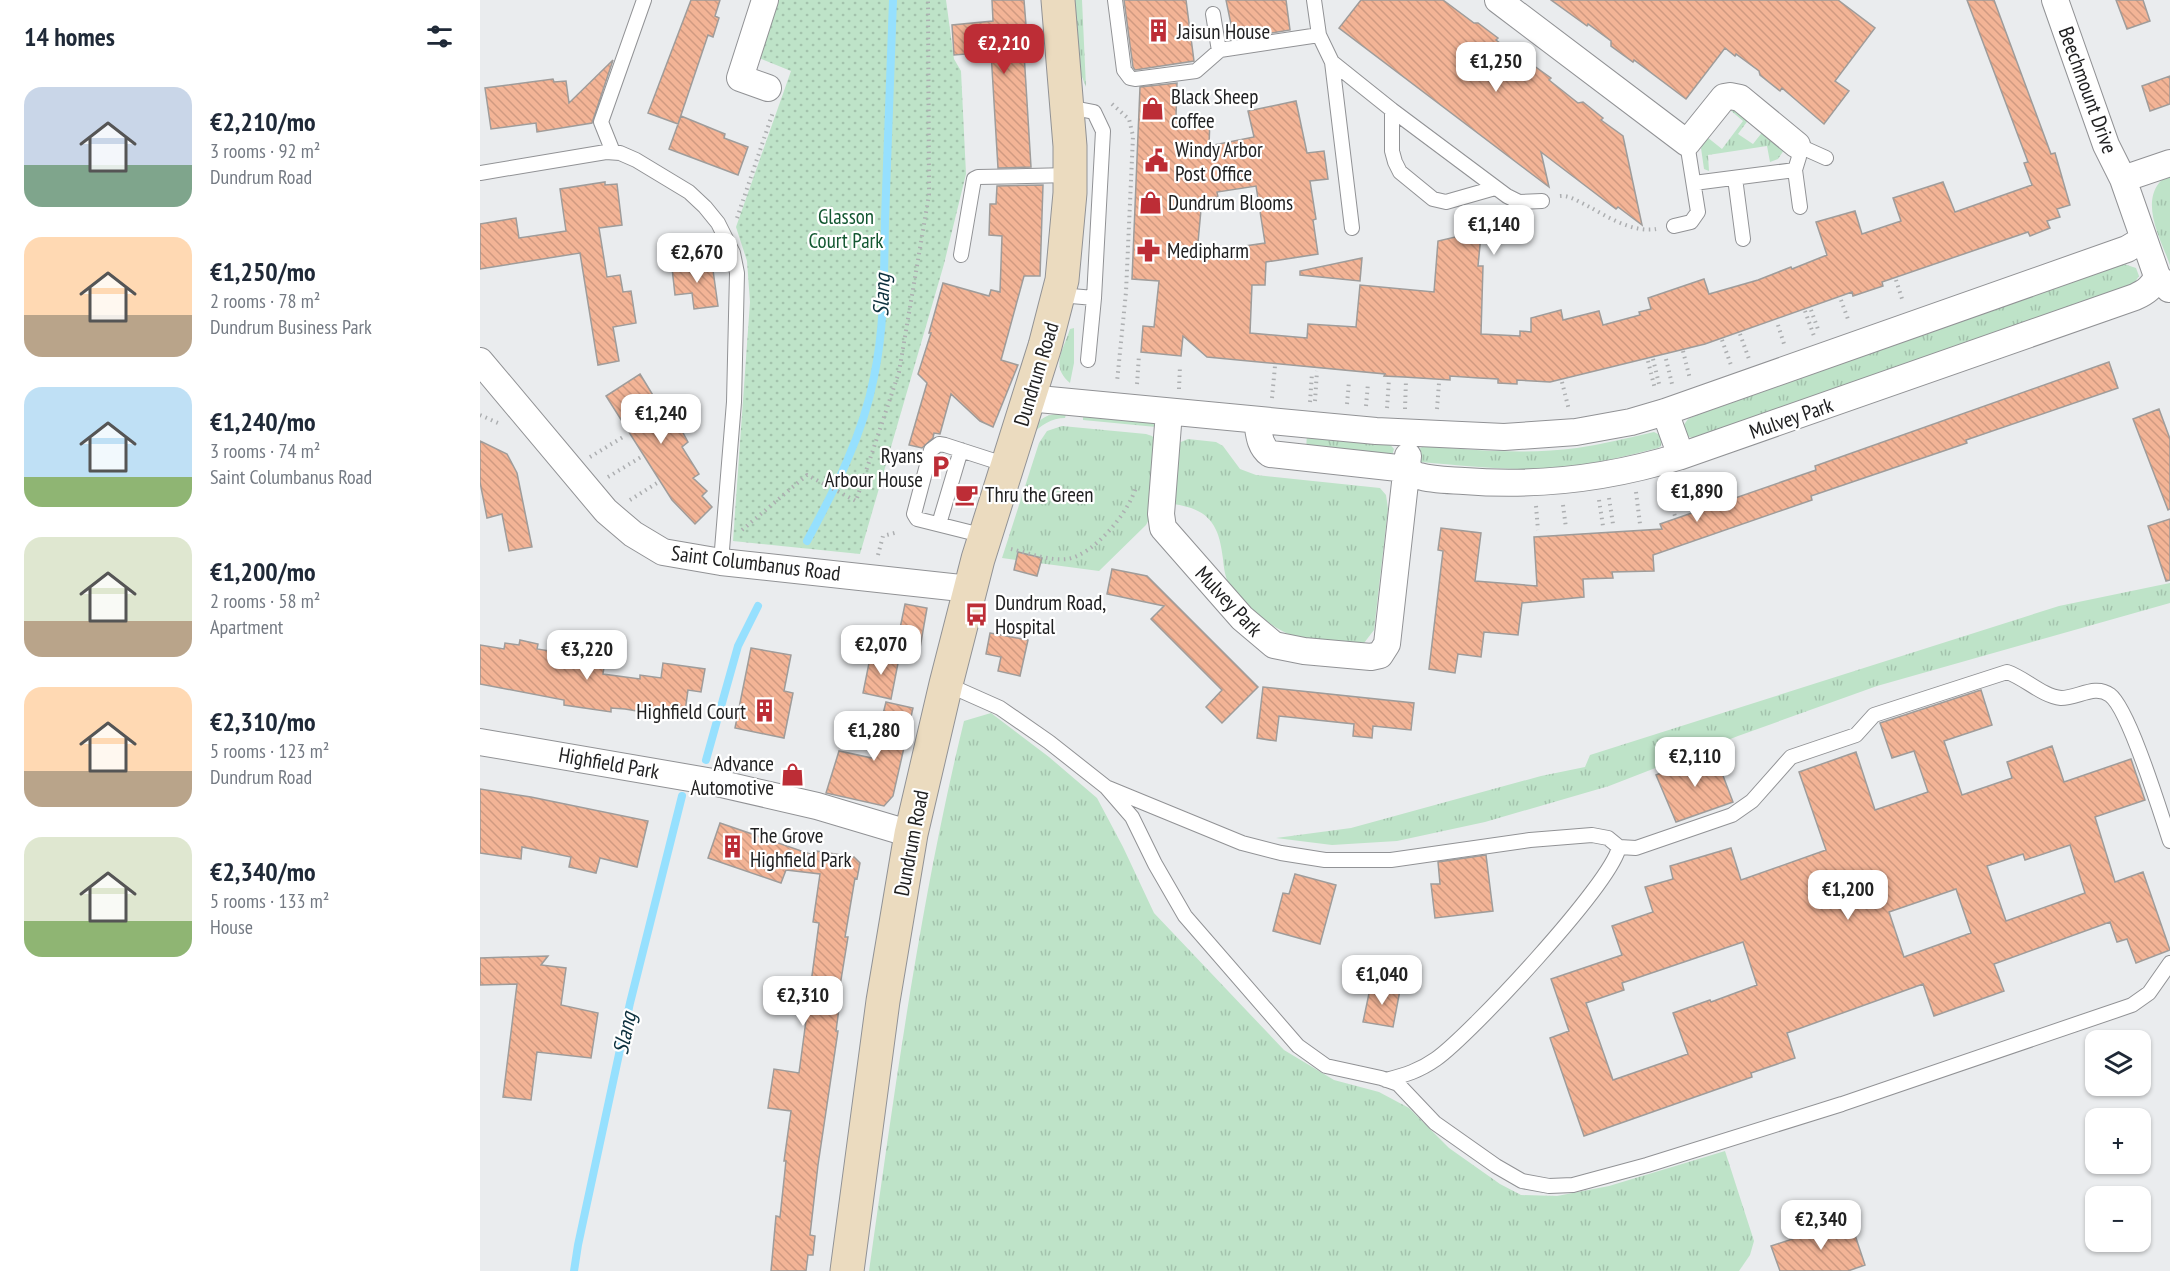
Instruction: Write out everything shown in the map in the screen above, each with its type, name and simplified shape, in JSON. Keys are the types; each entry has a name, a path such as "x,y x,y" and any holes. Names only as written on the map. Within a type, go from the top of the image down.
{"main road":[{"name":"Dundrum Road","path":"847,1271 883,1001 911,834 970,590 997,543 1007,465 1060,295 1066,257 1070,175 1068,107 1058,0"}],"street":[{"path":"765,0 740,78 772,96"},
{"path":"1498,0 1687,143 1724,98 1730,96 1740,98 1796,158"},
{"name":"Beechmount Drive","path":"2055,0 2106,145 2123,179"},
{"path":"2123,179 2170,163"},
{"name":"Mulvey Park","path":"1264,413 1261,444 1270,454 1407,469 1419,476 1457,481 1539,483 1647,467 2135,297 2146,292 2154,284 2164,283 2144,240 2123,179"},
{"path":"1029,398 1174,404 1407,426 1443,432 1504,437 1547,436 1603,428 1660,398 2116,252 2144,240"},
{"name":"Saint Columbanus Road","path":"480,361 606,512 633,534 663,552 721,562 970,590"},
{"path":"1660,398 1680,456"},
{"name":"Mulvey Park","path":"1174,404 1165,464 1161,514 1163,528 1242,618 1265,640 1274,645 1304,651 1371,657 1380,655 1387,644 1407,469 1407,426"},
{"name":"Highfield Park","path":"480,741 725,785 817,806 911,834"}],"lane":[{"path":"613,152 601,122 644,0"},
{"path":"1114,0 1124,70 1130,78 1196,71 1219,51 1319,35"},
{"path":"1314,0 1319,35 1332,62 1352,228"},
{"path":"1213,14 1219,51"},
{"path":"1332,62 1495,188 1519,202 1542,201"},
{"path":"1068,107 1094,112 1103,131 1094,298 1088,360"},
{"path":"1392,110 1392,151 1395,162 1400,172 1433,199 1446,202 1495,188"},
{"path":"1674,226 1691,222 1698,212 1687,143"},
{"path":"480,173 613,152 636,160 689,192 718,223 733,253 737,273 734,402 721,562"},
{"path":"1694,183 1735,178 1796,158 1826,158"},
{"path":"1796,158 1800,207"},
{"path":"961,255 974,179 978,177 1070,175"},
{"path":"1735,178 1743,239"},
{"path":"1060,295 1094,298"},
{"path":"997,543 917,519 914,507 931,450 939,444 1007,465"},
{"path":"939,524 961,450"},
{"path":"1106,787 1242,843 1281,853 1326,860 1391,860 1530,840 1592,835 1608,838 1619,847 1636,848 1732,815 1752,801 1791,757 1856,735 1874,715 2007,672 2020,676 2042,691 2061,698 2099,690 2112,696 2127,721 2170,841"},
{"path":"946,684 999,708 1049,742 1106,787 1132,817 1155,864 1185,916 1298,1046 1326,1066 1398,1084 1435,1123 1496,1166 1522,1181 1549,1186 1573,1185 1647,1165 1842,1104 2132,1005 2149,993 2170,963"},
{"path":"1386,1080 1417,1072 1438,1058 1460,1038 1569,921 1618,855 1619,847"}],"path":[{"path":"741,530 807,475 856,501 899,372 929,195 928,0"},
{"path":"727,241 745,194 772,96"},
{"path":"1107,101 1119,108 1128,119 1133,136 1126,292 1116,389"},
{"path":"1542,201 1562,195 1642,230 1674,226"},
{"path":"1896,280 1905,307"},
{"path":"1841,300 1851,326"},
{"path":"1811,310 1821,336"},
{"path":"1805,311 1815,338"},
{"path":"1778,325 1785,346"},
{"path":"1740,334 1749,361"},
{"path":"1722,340 1731,367"},
{"path":"1683,351 1690,381"},
{"path":"1136,392 1139,355"},
{"path":"1653,359 1660,398"},
{"path":"1666,359 1673,387"},
{"path":"1648,361 1660,398"},
{"path":"1174,404 1180,366"},
{"path":"1264,413 1275,366"},
{"path":"1312,409 1315,372"},
{"path":"1387,416 1389,379"},
{"path":"1406,380 1407,426"},
{"path":"1346,412 1349,381"},
{"path":"1365,414 1368,382"},
{"path":"1562,382 1570,412"},
{"path":"1437,411 1439,383"},
{"path":"586,459 623,437"},
{"path":"606,478 641,457"},
{"path":"997,543 1050,558 1076,557 1100,541 1127,508 1141,472 1146,466 1153,463 1165,464"},
{"path":"628,501 657,483"},
{"path":"1664,484 1675,516"},
{"path":"1636,491 1640,524"},
{"path":"1609,495 1613,524"},
{"path":"1599,496 1603,526"},
{"path":"1562,500 1566,528"},
{"path":"1535,502 1538,530"},
{"path":"872,578 883,537 898,532"}],"green space":[{"name":"Glasson Court Park","path":"773,0 946,0 954,59 961,71 966,174 944,264 860,554 733,541 750,302 747,261 736,227 791,71 759,58"},
{"path":"1072,0 1082,0 1086,87 1080,72"},
{"path":"1732,107 1749,119 1738,134 1753,144 1764,130 1784,150 1778,159 1770,162 1767,146 1708,155 1709,171 1704,169 1701,148 1707,137 1722,149 1743,121 1729,109"},
{"path":"2170,174 2170,265 2158,235 2152,213 2152,202 2159,183"},
{"path":"2124,264 2136,268 2139,276 2133,285 1706,434 1693,438 1687,436 1683,426 1688,419 1697,415"},
{"path":"1074,328 1074,363 1070,383 1064,377 1059,364 1070,329"},
{"path":"1056,414 1066,414 1065,418 1055,419 1042,425 1031,436 1040,421"},
{"path":"1083,416 1156,423 1156,427 1083,420"},
{"path":"1062,426 1146,434 1152,436 1159,444 1151,515 1146,525 1099,571 1002,558 1039,443 1047,431"},
{"path":"1307,432 1387,441 1394,449 1392,456 1306,452"},
{"path":"1654,432 1662,436 1661,446 1658,448 1575,466 1528,469 1421,462 1418,459 1417,450 1424,446 1500,451 1558,450 1596,445"},
{"path":"1188,439 1216,442 1223,446 1240,469 1256,475 1380,488 1386,495 1388,509 1374,630 1364,643 1346,644 1283,632 1266,621 1236,593 1227,580 1219,536 1210,520 1195,510 1173,504 1176,444"},
{"path":"2170,583 2170,603 1877,686 1609,786 1485,822 1397,841 1332,845 1276,838 1351,828 1541,776 1585,767 1590,755 2059,606"},
{"path":"991,713 1049,757 1097,798 1154,913 1284,1050 1334,1080 1379,1092 1409,1108 1449,1148 1500,1184 1521,1195 1557,1196 1609,1186 1725,1151 1754,1241 1750,1255 1739,1271 869,1271 921,926 948,789 964,721"}],"building":[{"path":"691,0 720,0 715,16 719,18 713,37 708,35 678,124 648,113"},
{"path":"992,0 1024,0 1026,25 1028,25 1032,52 1024,53 1031,167 998,168 991,52 954,55 952,25 993,21"},
{"name":"Jaisun House","path":"1124,0 1186,0 1194,61 1135,70"},
{"path":"1226,0 1286,0 1290,30 1234,39"},
{"path":"1361,0 1443,0 1498,38 1496,40 1526,63 1530,63 1551,78 1549,80 1578,103 1583,102 1603,118 1601,120 1623,136 1642,225 1618,207 1616,209 1541,152 1549,187 1339,28"},
{"path":"1551,0 1838,0 1875,28 1835,81 1849,91 1824,124 1782,88 1780,91 1760,75 1759,71 1725,48 1686,99 1634,60 1633,62 1611,46 1611,41 1588,24 1587,26"},
{"path":"1967,0 1994,0 2051,154 2055,153 2070,205 2057,209 2060,217 2047,221 2050,228 2030,236 2028,232 1882,282 1883,286 1853,296 1852,292 1705,344 1550,382 1517,380 1517,384 1498,383 1498,379 1450,376 1450,380 1384,376 1385,374 1207,357 1183,336 1181,356 1141,352 1143,326 1154,327 1159,281 1132,279 1140,87 1177,83 1176,117 1210,118 1209,146 1254,137 1248,111 1296,101 1307,153 1324,151 1328,179 1310,181 1316,219 1313,220 1318,254 1266,262 1265,285 1252,285 1250,333 1307,338 1308,324 1356,327 1360,285 1434,292 1438,241 1468,234 1481,235 1478,266 1483,266 1481,334 1520,336 1520,331 1531,332 1531,318 1561,310 1563,320 1599,311 1603,325 1640,315 1639,312 1651,309 1648,298 1704,279 1709,294 1758,280 1791,267 1792,269 1827,255 1816,222 1855,211 1862,234 1901,221 1893,198 1943,182 1955,212 2032,185 2024,163 2028,162","holes":["1256,186 1265,243 1197,253 1202,199 1218,197 1217,192"]},
{"path":"2116,0 2143,0 2150,21 2127,29"},
{"path":"613,60 592,123 537,132 536,123 491,129 485,88 553,79 554,82 566,81 569,103"},
{"path":"2170,76 2170,104 2150,111 2142,86"},
{"path":"681,116 725,134 724,138 748,147 738,175 669,149"},
{"path":"605,182 605,185 617,184 622,225 599,228 607,277 620,275 623,292 631,291 636,323 613,327 619,361 598,365 580,253 480,269 480,224 516,218 519,238 566,231 560,189"},
{"path":"1043,185 1040,276 1024,276 1001,360 1018,365 993,427 980,421 951,394 940,434 934,433 933,438 922,448 909,445 927,383 918,374 943,283 989,296 991,290 1000,292 1002,236 989,235 990,204 996,204 997,186"},
{"path":"1362,258 1360,281 1300,275 1300,271"},
{"path":"712,263 718,306 694,309 692,293 675,295 672,268"},
{"path":"2109,362 2118,388 1966,440 1967,443 1811,496 1812,500 1653,555 1654,571 1612,572 1613,578 1583,579 1584,597 1522,603 1518,635 1484,632 1481,657 1458,654 1455,673 1429,669 1443,551 1438,550 1441,528 1481,533 1475,581 1537,586 1534,537 1662,529 1660,524 1816,470 1815,466"},
{"path":"640,374 668,420 674,416 688,442 682,447 699,474 693,478 707,491 702,496 712,507 695,524 672,500 606,396"},
{"path":"2159,409 2170,439 2170,509 2168,510 2133,419"},
{"path":"480,441 507,454 517,473 532,547 509,551 502,514 487,518 480,482"},
{"path":"2170,519 2170,580 2166,581 2148,526"},
{"path":"1018,552 1042,558 1037,576 1014,570"},
{"path":"1112,569 1147,576 1258,687 1222,723 1206,707 1222,690 1151,619 1164,606 1107,594"},
{"path":"905,604 927,608 920,648 897,643"},
{"path":"990,633 1028,640 1020,676 998,671 1001,657 986,654"},
{"path":"520,640 538,644 537,649 605,660 603,674 640,679 640,675 661,678 663,663 705,669 701,692 688,690 684,719 625,709 611,708 611,712 564,705 564,700 480,684 480,645 504,649 505,643 519,645"},
{"name":"Highfield Court","path":"751,648 791,655 784,691 793,693 784,738 735,728"},
{"path":"871,653 899,658 891,699 863,693"},
{"path":"1263,687 1414,703 1411,730 1373,726 1372,738 1353,736 1354,724 1279,716 1276,741 1257,738"},
{"path":"1981,690 1992,725 1944,741 1962,795 2012,778 2007,762 2052,746 2064,782 2131,759 2145,800 2095,817 2115,882 2143,872 2170,950 2136,963 2127,939 2117,942 2110,922 1994,964 2004,991 1934,1016 1923,984 1787,1033 1795,1058 1751,1073 1752,1077 1584,1136 1550,1038 1569,1031 1551,979 1622,955 1612,926 1653,912 1645,887 1673,879 1670,866 1731,848 1741,880 1826,850 1799,772 1856,752 1875,810 1928,792 1914,751 1892,758 1880,723","holes":["2070,845 2085,893 2006,921 1987,866 2023,854 2025,860","1956,889 1971,933 1904,957 1889,912","1743,942 1757,985 1673,1013 1688,1054 1613,1080 1586,1003 1624,990 1622,983"]},
{"path":"886,702 913,708 893,796 884,806 826,793 839,751 872,758"},
{"path":"1714,752 1733,802 1676,822 1656,775"},
{"path":"480,789 648,821 637,867 600,858 596,873 569,867 571,857 522,847 521,859 480,853"},
{"path":"720,823 816,856 817,851 854,857 860,863 857,879 855,878 845,937 848,937 840,986 842,986 836,1031 838,1031 810,1235 815,1236 813,1255 808,1255 806,1271 771,1271 776,1216 780,1217 786,1161 784,1161 791,1111 768,1108 774,1069 799,1073 819,923 813,922 820,874 786,870 781,883 708,858"},
{"path":"1486,855 1493,911 1435,918 1431,884 1440,884 1438,862"},
{"path":"1295,874 1336,885 1320,944 1273,931 1283,893 1289,894"},
{"path":"548,956 541,965 566,968 561,1005 598,1013 591,1058 537,1052 531,1100 503,1097 517,984 480,985 480,958"},
{"path":"1371,984 1400,990 1393,1027 1363,1022"},
{"path":"1850,1220 1865,1265 1848,1271 1780,1271 1771,1246"}],"waterway":[{"name":"Slang","path":"807,541 838,482 855,441 869,399 878,357 883,298 893,0"},
{"name":"Slang","path":"706,760 738,646 758,606"},
{"name":"Slang","path":"574,1271 630,1003 682,796"}],"place":[{"name":"Jaisun House","path":"1159,31"},
{"name":"Black Sheep coffee","path":"1153,108"},
{"name":"Windy Arbor Post Office","path":"1157,161"},
{"name":"Dundrum Blooms","path":"1150,202"},
{"name":"Medipharm","path":"1149,250"},
{"name":"Ryans Arbour House","path":"941,467"},
{"name":"Thru the Green","path":"967,494"},
{"name":"Dundrum Road, Hospital","path":"977,614"},
{"name":"Highfield Court","path":"764,711"},
{"name":"Advance Automotive","path":"792,775"},
{"name":"The Grove Highfield Park","path":"732,847"}]}
